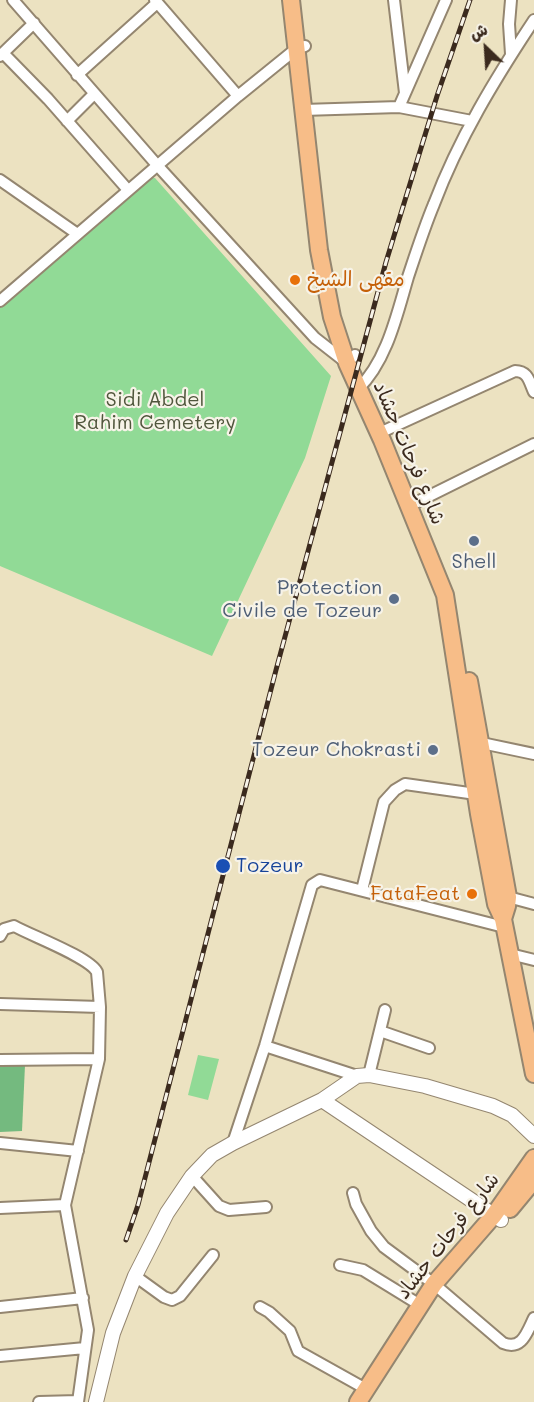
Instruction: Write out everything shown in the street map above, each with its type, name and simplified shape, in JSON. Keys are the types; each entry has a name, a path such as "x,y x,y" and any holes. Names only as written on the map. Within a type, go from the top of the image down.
{"main road":[{"name":"شارع فرحات حشاد","path":"291,0 301,48 321,261 332,317 362,385 382,440 413,504"},
{"name":"شارع فرحات حشاد","path":"301,0 301,48"},
{"name":"شارع فرحات حشاد","path":"362,385 386,429 445,595 486,814 496,904 504,923 534,1074"},
{"name":"شارع فرحات حشاد","path":"474,742 476,794 486,814 508,897 504,923"},
{"name":"شارع فرحات حشاد","path":"498,1217 534,1158"},
{"name":"شارع فرحات حشاد","path":"364,1398 420,1305 534,1180"},
{"name":"شارع فرحات حشاد","path":"364,1398 436,1287"}],"street":[{"path":"13,0 156,165 315,338 351,359"},
{"path":"394,0 405,93"},
{"path":"399,106 446,0"},
{"path":"511,0 509,24 511,54"},
{"path":"77,75 156,1 238,96"},
{"path":"362,385 394,325 434,203 471,121 534,20"},
{"path":"34,23 2,55 67,121 128,190"},
{"path":"2,295 238,96 301,48"},
{"path":"67,121 94,94"},
{"path":"308,110 399,106 471,121"},
{"path":"0,180 76,233"},
{"path":"386,429 514,371 526,374 534,392"},
{"path":"413,504 534,444"},
{"path":"474,742 534,754"},
{"path":"362,890 384,802 395,790 405,784 476,794"},
{"path":"233,1143 265,1046 312,885 320,880 504,923"},
{"path":"508,897 534,904"},
{"path":"0,936 4,929 14,926 83,960 97,972 99,1059 65,1205 88,1330 86,1348 78,1401 39,1402"},
{"path":"510,954 534,960"},
{"path":"0,1004 99,1006"},
{"path":"96,1402 113,1333 135,1276 167,1213 192,1176 212,1155 322,1100 363,1076 380,1031 385,1010"},
{"path":"380,1031 429,1048"},
{"path":"265,1046 363,1076 425,1086 493,1106 512,1115 534,1136"},
{"path":"0,1060 99,1059"},
{"path":"322,1100 498,1217"},
{"path":"0,1143 78,1151"},
{"path":"192,1176 219,1206 229,1210 266,1207"},
{"path":"353,1193 356,1204 380,1242 503,1343 509,1346 519,1344 526,1336 534,1318"},
{"path":"0,1208 65,1205"},
{"path":"135,1276 164,1297 172,1300 180,1296 213,1255"},
{"path":"340,1265 363,1270 420,1305"},
{"path":"0,1307 83,1298"},
{"path":"260,1307 290,1331 298,1350 364,1398"},
{"path":"0,1356 86,1348"}],"green space":[{"name":"Sidi Abdel Rahim Cemetery","path":"145,177 155,178 331,376 305,458 212,656 0,566 0,304"},
{"path":"198,1055 219,1059 208,1100 188,1095"},
{"path":"0,1064 25,1065 22,1131 0,1132"}],"railway":[{"path":"126,1240 138,1205 276,670 386,262 437,96 470,0"}],"place":[{"name":"مقهى الشيخ","path":"295,280"},
{"name":"Shell","path":"474,541"},
{"name":"Protection Civile de Tozeur","path":"394,599"},
{"name":"Tozeur Chokrasti","path":"433,750"},
{"name":"Tozeur","path":"223,866"},
{"name":"FataFeat","path":"472,894"}]}
